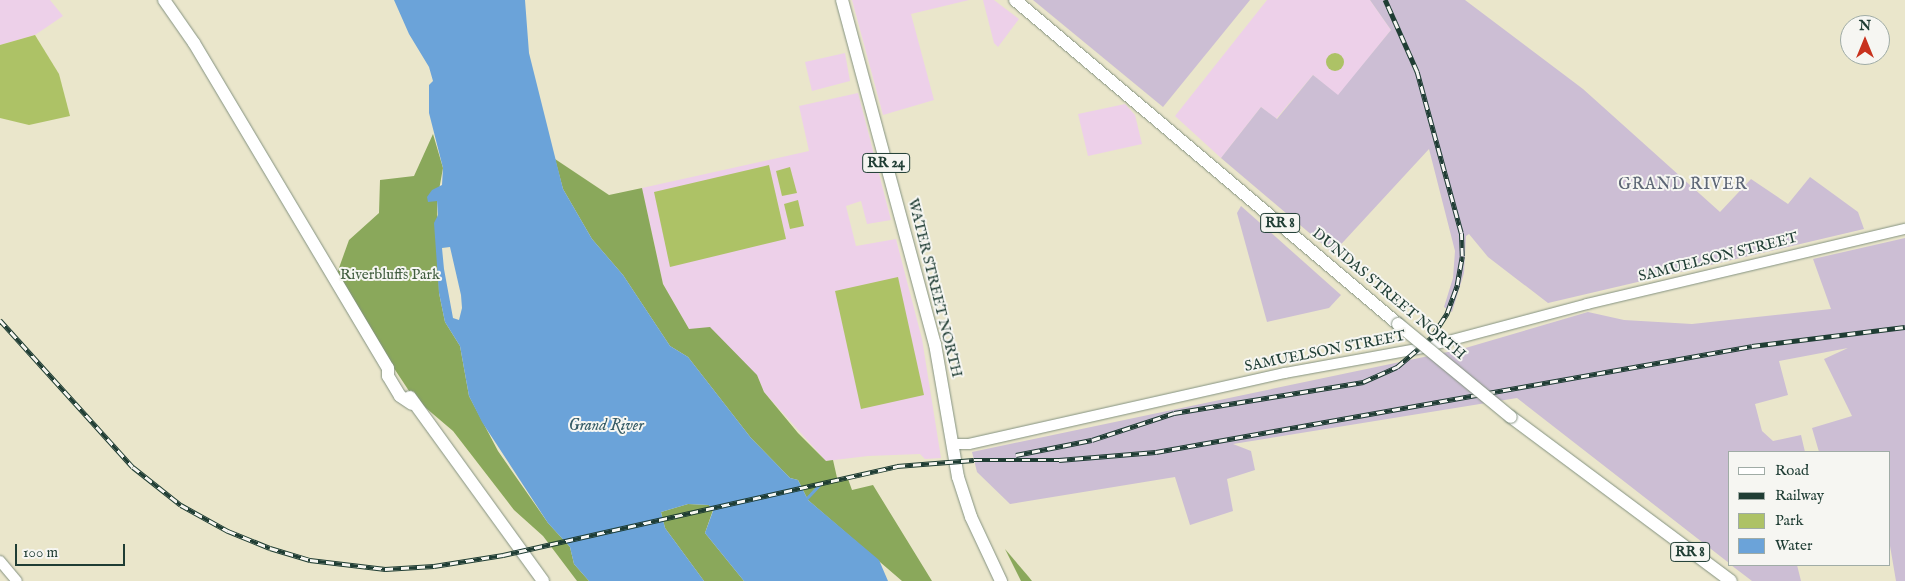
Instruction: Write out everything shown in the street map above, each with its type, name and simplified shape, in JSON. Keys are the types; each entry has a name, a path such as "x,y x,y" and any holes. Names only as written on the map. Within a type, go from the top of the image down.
{"main road":[{"path":"164,0 194,43 388,368 388,376 400,396 412,404 543,581"},
{"name":"WATER STREET NORTH","path":"842,0 935,344 953,444 971,517 1001,581"},
{"name":"DUNDAS STREET NORTH","path":"1015,0 1398,324 1511,417 1731,581"}],"street":[{"name":"SAMUELSON STREET","path":"953,444 969,444 1277,375 1422,348 1587,304 1905,229"},
{"path":"0,561 17,581"}],"shaded area":[{"path":"0,0 50,0 63,16 35,35 0,45"},
{"path":"852,0 969,0 911,14 934,100 883,115"},
{"path":"983,0 994,0 1019,19 998,47 994,43"},
{"path":"1033,0 1250,0 1163,107"},
{"path":"1267,0 1370,0 1391,30 1338,96 1313,75 1276,119 1261,107 1221,158 1175,116"},
{"path":"1370,0 1465,0 1583,89 1720,212 1751,179 1788,204 1810,177 1858,212 1864,229 1548,303 1488,257 1469,234 1466,236 1464,273 1452,312 1444,307 1453,278 1455,251 1429,149 1333,253 1221,158 1261,107 1277,119 1313,75 1338,95 1391,30"},
{"path":"845,53 850,81 812,91 805,62"},
{"path":"858,93 891,220 867,224 861,201 846,206 856,246 896,239 922,339 941,458 925,459 920,454 868,456 826,461 764,392 757,375 689,329 663,284 642,188 809,151 799,106"},
{"path":"1125,104 1135,115 1142,144 1088,156 1078,114"},
{"path":"1241,206 1341,295 1329,308 1267,322 1237,213"},
{"path":"1905,238 1905,581 1896,581 1890,546 1890,451 1819,451 1812,428 1852,416 1824,359 1848,348 1779,361 1788,395 1755,404 1762,431 1773,441 1801,435 1805,451 1728,451 1728,562 1517,398 1233,444 1251,451 1255,470 1227,479 1233,511 1190,525 1175,477 1010,504 977,472 972,452 1462,349 1588,312 1624,320 1692,324 1831,309 1813,259"},
{"path":"1732,566 1797,566 1801,581 1752,581"}],"green space":[{"path":"35,35 59,74 70,116 29,125 0,118 0,45"},
{"path":"1335,53 1343,58 1344,62 1339,70 1335,71 1327,66 1326,62 1331,54"},
{"name":"Riverbluffs Park","path":"433,134 443,168 437,201 439,293 445,322 460,346 469,396 498,451 548,523 570,547 574,564 589,581 577,581 543,536 514,510 453,431 413,397 335,279 349,240 379,213 380,180 414,176"},
{"path":"555,159 609,195 642,188 663,284 689,329 710,327 757,375 764,392 798,433 826,461 833,460 838,482 848,479 852,490 873,485 932,581 902,581 808,500 798,480 790,478 751,438 688,357 670,346 623,275 592,239 563,189"},
{"path":"769,165 786,239 670,267 654,192"},
{"path":"790,167 797,193 782,196 776,171"},
{"path":"798,200 804,226 790,229 784,204"},
{"path":"898,277 924,395 861,409 835,291"},
{"path":"688,504 709,505 713,510 705,533 744,581 704,581 665,528 661,512"},
{"path":"1005,549 1028,576 1032,581 1021,581"}],"water":[{"name":"Grand River","path":"394,0 525,0 529,53 563,189 592,239 623,275 670,346 688,357 751,438 790,478 798,480 808,500 879,560 888,581 744,581 705,533 713,511 709,505 688,504 661,512 665,528 704,581 589,581 574,564 570,547 548,523 482,422 469,396 460,346 445,322 439,293 434,223 438,215 437,201 428,202 427,197 432,190 442,185 443,168 429,113 429,85 433,81 429,67 409,34","holes":["450,247 461,295 462,308 459,320 453,318 442,248"]}],"waterway":[{"path":"807,498 819,485"}],"railway":[{"path":"1016,455 1092,440 1174,413 1363,382 1397,367 1431,338 1447,313 1457,285 1462,256 1461,233 1417,72 1385,0"},
{"path":"0,320 133,467 181,505 228,531 270,548 310,560 385,569 434,566 503,555 897,466 974,460 1059,460 1156,452 1752,346 1905,327"}],"district":[{"name":"GRAND RIVER","path":"1683,185"}]}
